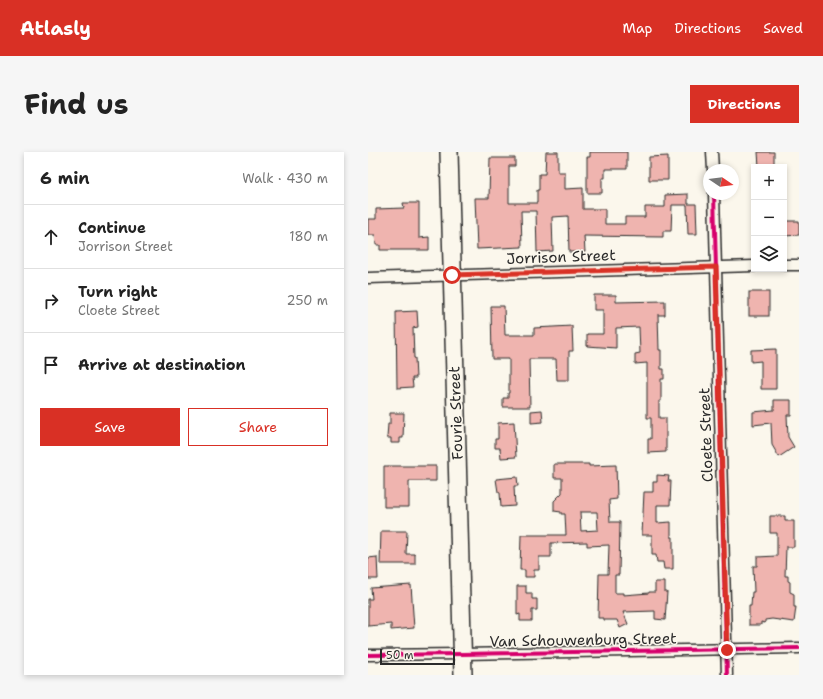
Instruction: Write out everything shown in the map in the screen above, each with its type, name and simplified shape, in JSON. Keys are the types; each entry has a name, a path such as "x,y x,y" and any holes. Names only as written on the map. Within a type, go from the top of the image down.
{"highway":[{"name":"Fourie Street","path":"449,152 463,675"}],"street":[{"path":"712,152 713,164"},
{"name":"Cloete Street","path":"714,200 727,675"},
{"path":"787,265 799,265"},
{"name":"Jorrison Street","path":"368,278 751,266"},
{"name":"Van Schouwenburg Street","path":"368,654 463,654 799,648"}],"building":[{"path":"546,152 558,152 558,172 565,172 565,189 583,188 583,209 605,209 605,224 625,224 625,217 645,217 645,207 665,207 665,195 688,194 688,204 696,204 697,234 688,234 687,205 672,205 671,231 663,231 663,237 584,236 585,252 569,252 568,216 552,217 553,251 537,252 536,211 521,211 522,247 477,249 475,198 489,198 490,158 515,158 515,166 509,166 509,203 537,203 539,174 545,174"},
{"path":"590,152 627,152 627,169 605,169 605,178 602,178 602,193 587,193 587,157 590,157"},
{"path":"758,152 774,152 774,164 759,164"},
{"path":"668,156 668,180 649,180 649,157"},
{"path":"403,203 419,203 419,238 429,237 429,250 380,250 380,245 376,245 375,235 368,235 368,219 376,219 376,209 404,208"},
{"path":"787,221 799,221 799,235 787,236"},
{"path":"749,292 769,292 769,316 749,316"},
{"path":"594,295 616,295 616,302 665,301 665,315 658,315 661,369 664,369 664,379 661,379 659,418 666,418 666,452 648,453 648,439 651,439 651,418 647,418 647,363 635,364 635,354 640,353 639,327 616,328 616,348 587,346 587,334 603,334 603,310 594,310"},
{"path":"491,306 504,306 505,335 534,335 534,328 572,326 573,351 569,351 569,380 557,380 556,359 529,359 530,407 503,407 503,398 508,398 509,393 509,359 492,359"},
{"path":"417,311 418,327 413,328 416,378 412,378 413,387 397,388 396,312"},
{"path":"776,349 776,389 761,389 761,361 751,362 751,350"},
{"path":"774,400 791,400 791,415 787,415 788,437 794,447 779,457 772,445 771,423 753,425 753,412 774,410"},
{"path":"542,410 543,422 531,423 531,411"},
{"path":"390,413 404,413 403,438 400,438 400,443 391,443 391,438 387,438 388,424 390,424"},
{"path":"514,422 516,457 501,458 500,448 495,448 495,439 498,439 498,423"},
{"path":"554,464 589,464 589,466 616,465 617,499 609,500 610,522 620,522 619,575 615,575 615,593 623,593 623,595 655,592 655,582 665,582 665,592 667,592 665,620 655,619 655,611 623,612 628,624 620,628 617,620 604,620 604,618 598,618 599,574 608,574 609,545 587,546 587,542 551,543 551,557 539,557 539,570 534,570 534,577 525,577 525,570 520,570 521,535 566,535 565,514 554,511 554,501 562,493 562,478 554,478","holes":["580,512 597,512 598,530 581,531"]},
{"path":"384,466 436,466 436,481 409,481 409,507 384,507"},
{"path":"657,475 669,476 668,481 671,481 670,505 657,505 657,523 671,522 671,537 673,537 673,569 664,569 663,562 657,562 656,555 652,555 652,535 642,535 644,492 653,492 653,482 657,482"},
{"path":"517,477 518,486 514,486 515,506 501,507 500,493 498,492 496,479"},
{"path":"770,516 785,516 785,521 794,521 794,547 786,547 785,576 788,576 788,581 790,582 790,592 794,594 794,607 796,607 794,622 772,619 765,620 765,623 761,622 761,625 749,625 749,606 751,606 752,592 754,592 753,566 757,566 757,557 777,556 777,533 770,533"},
{"path":"381,531 407,531 406,554 415,554 415,564 380,564"},
{"path":"377,557 378,579 368,579 368,558"},
{"path":"411,585 414,628 391,630 391,624 368,626 368,599 372,599 371,588"},
{"path":"517,586 526,586 526,593 532,593 532,599 537,599 537,610 532,610 532,621 520,621 520,614 517,615"}],"cycle path":[{"path":"714,200 727,675"},
{"path":"368,655 799,648"}],"route":[{"path":"452,275 716,267 727,650"}]}
